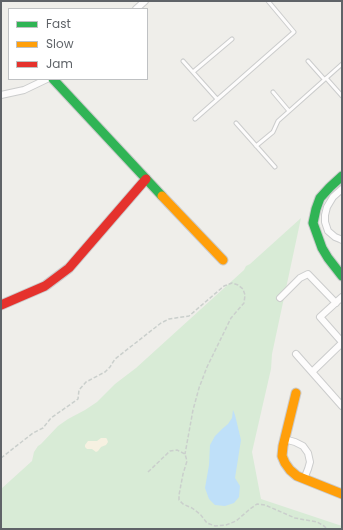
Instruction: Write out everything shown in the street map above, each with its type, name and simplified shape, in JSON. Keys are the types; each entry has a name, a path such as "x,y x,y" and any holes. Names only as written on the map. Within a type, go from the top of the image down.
{"street":[{"path":"137,8 146,1"},
{"path":"1,95 24,90 46,80"},
{"path":"54,80 224,260"},
{"path":"342,176 320,198 316,209 314,223 322,248 342,276"},
{"path":"1,305 45,286 69,268 146,179"},
{"path":"341,239 335,237 328,231 325,222 325,215 326,207 333,197 342,189"},
{"path":"318,236 328,231"},
{"path":"280,298 300,278 308,274 336,303"},
{"path":"312,372 342,343 320,317 342,297"},
{"path":"296,354 342,406"},
{"path":"296,394 284,440 282,456 285,463 297,476 342,494"},
{"path":"284,440 295,442 303,446 308,453 310,462 304,479"}],"lane":[{"path":"195,119 294,32 268,1"},
{"path":"193,72 232,39"},
{"path":"183,61 217,99"},
{"path":"308,61 342,96"},
{"path":"256,146 272,132 278,121 342,64"},
{"path":"273,92 289,111"},
{"path":"236,123 275,168"}],"path":[{"path":"1,458 33,433 43,428 51,418 78,399 79,390 86,382 104,372 110,367 115,359 161,323 169,319 189,316 224,286 232,283 238,284 243,289 245,295 244,303 231,318 207,367 193,410 185,454 187,461 179,495 180,500 183,504 200,514 207,523 215,526 226,525 236,521 257,504 265,505 296,518 317,522 327,529"},
{"path":"148,472 170,451 178,450 185,454"}],"green space":[{"path":"301,218 272,354 271,369 252,452 261,499 342,526 342,529 1,529 1,489 32,461 34,452 38,446 58,426 97,402 115,384 136,368 244,270 246,266"}],"sand":[{"path":"101,438 106,438 108,442 98,451 96,452 85,447 88,441 97,441"}],"water":[{"path":"233,410 241,440 235,478 240,486 239,497 234,503 225,506 215,505 209,499 205,488 209,465 210,445 215,436 228,424 232,418"}],"traffic: fast":[{"path":"54,80 162,196"},
{"path":"342,176 320,198 313,223 322,248 342,276"}],"traffic: slow":[{"path":"162,196 223,260"},
{"path":"296,393 283,446 282,456 285,463 297,476 342,494"}],"traffic: jam":[{"path":"1,305 45,286 69,268 146,179"}]}
